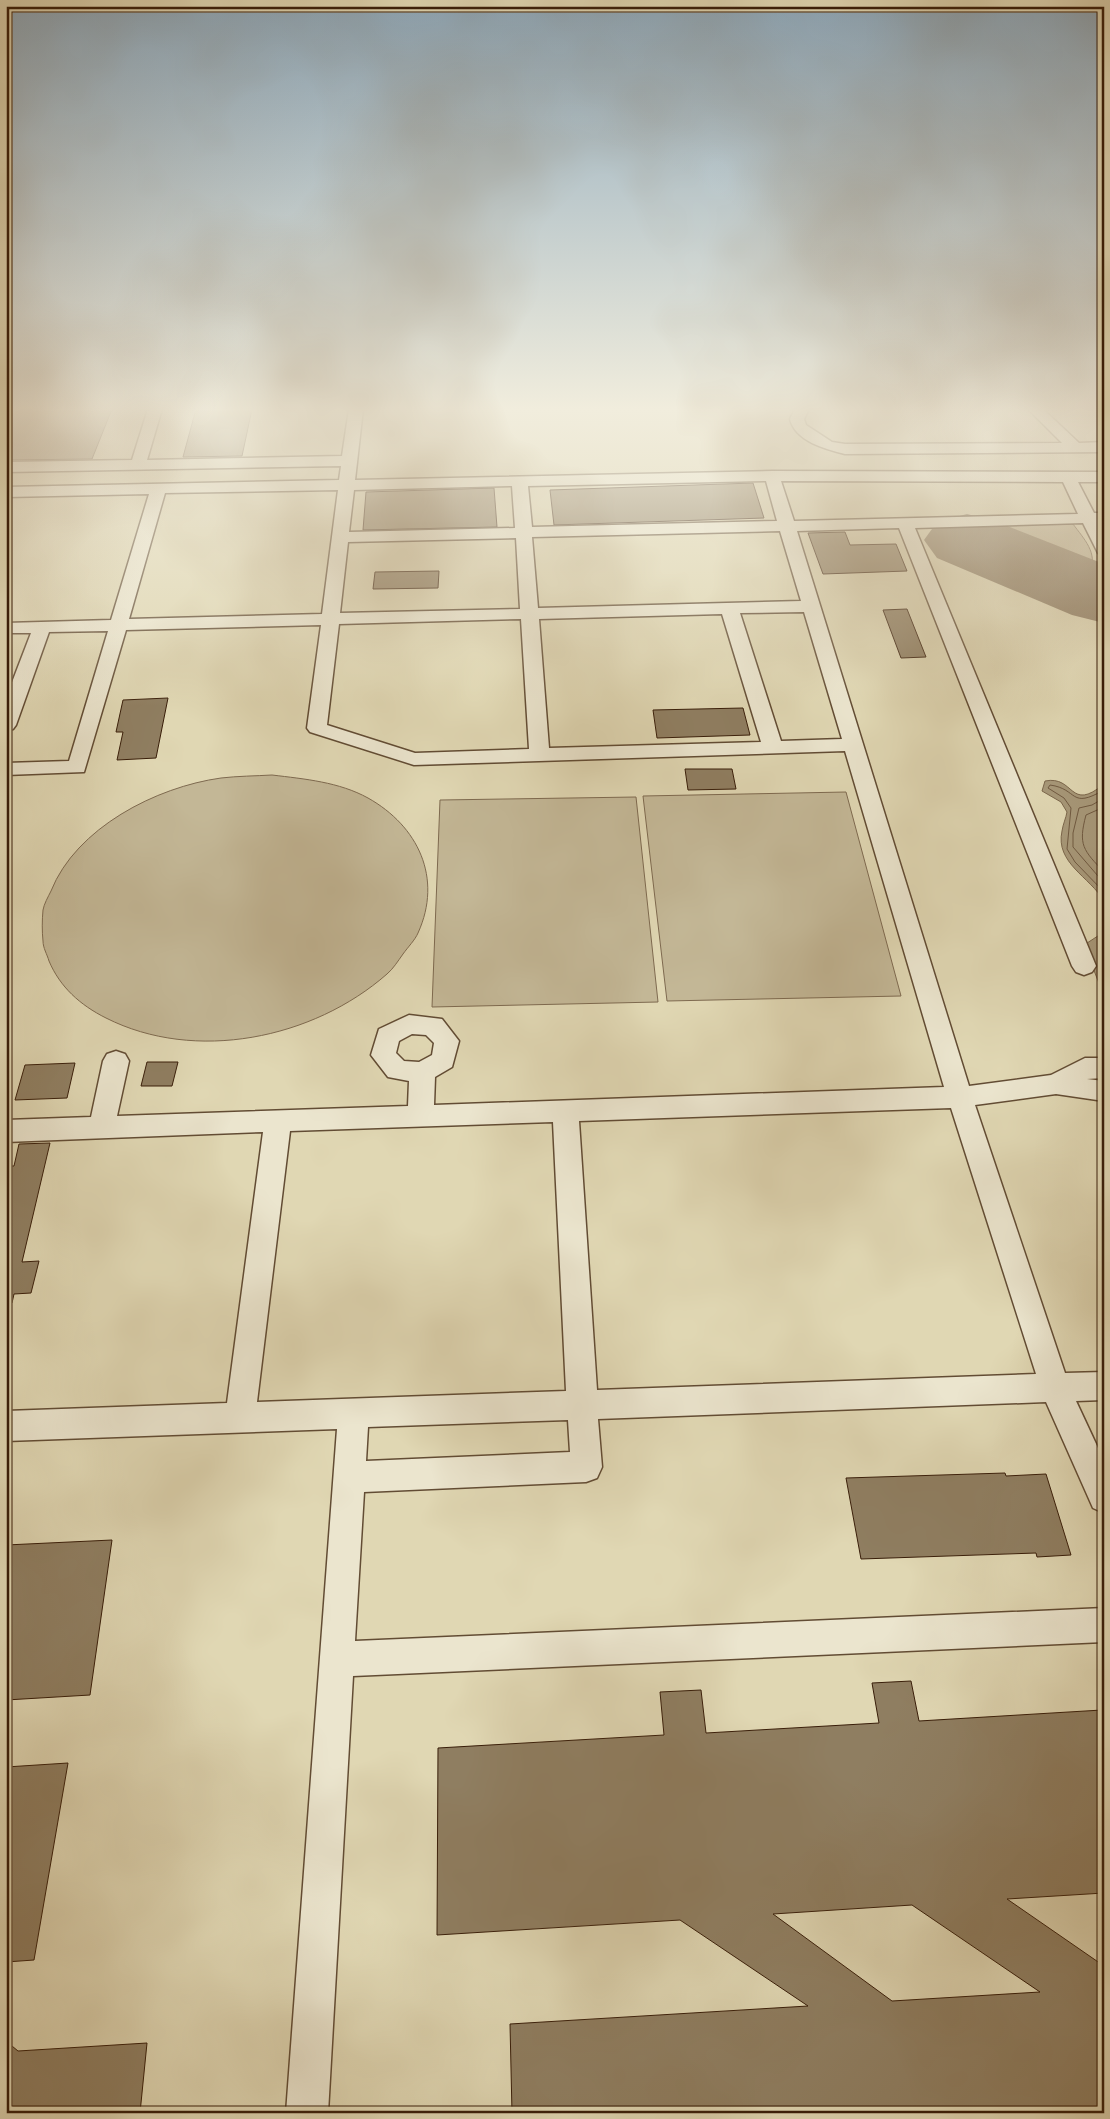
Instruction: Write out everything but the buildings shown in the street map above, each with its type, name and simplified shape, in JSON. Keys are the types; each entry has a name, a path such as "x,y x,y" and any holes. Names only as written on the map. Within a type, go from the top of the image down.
{"lane":[{"path":"6,769 77,767 152,508"},
{"path":"344,508 317,728 414,759 853,744"},
{"path":"522,508 539,755"},
{"path":"782,508 960,1097 1055,1388 1104,1497"},
{"path":"340,537 1096,518 1104,549"},
{"path":"905,523 1084,966"},
{"path":"6,628 811,606"},
{"path":"729,608 773,747"},
{"path":"6,725 42,627"},
{"path":"102,1127 116,1061"},
{"path":"6,1131 960,1097 1056,1084 1094,1068"},
{"path":"421,1116 422,1072"},
{"path":"1056,1084 1104,1091"},
{"path":"349,1478 586,1467 565,1111"},
{"path":"240,1418 278,1121"},
{"path":"6,1426 1104,1386"},
{"path":"307,2113 353,1414"},
{"path":"336,1659 1104,1625"}],"shaded area":[{"path":"1073,524 1089,546 1092,558 1090,571 981,525"},
{"path":"272,775 322,782 345,788 368,798 386,810 400,823 412,839 421,855 426,873 428,893 425,913 417,936 391,970 357,996 324,1015 289,1028 252,1037 215,1041 177,1039 141,1032 106,1018 79,1001 59,979 49,961 44,946 42,926 43,910 46,901 63,868 79,848 121,814 145,801 171,791 221,778"},
{"path":"846,792 901,996 667,1001 643,796"},
{"path":"636,797 658,1002 432,1007 440,800"}],"water":[{"path":"1045,781 1062,783 1078,794 1084,795 1093,792 1104,784 1104,901 1098,892 1075,869 1064,852 1061,842 1067,812 1061,802 1042,791"},
{"path":"1104,932 1104,996 1084,945"}],"runway":[{"path":"967,540 1104,596"}]}
